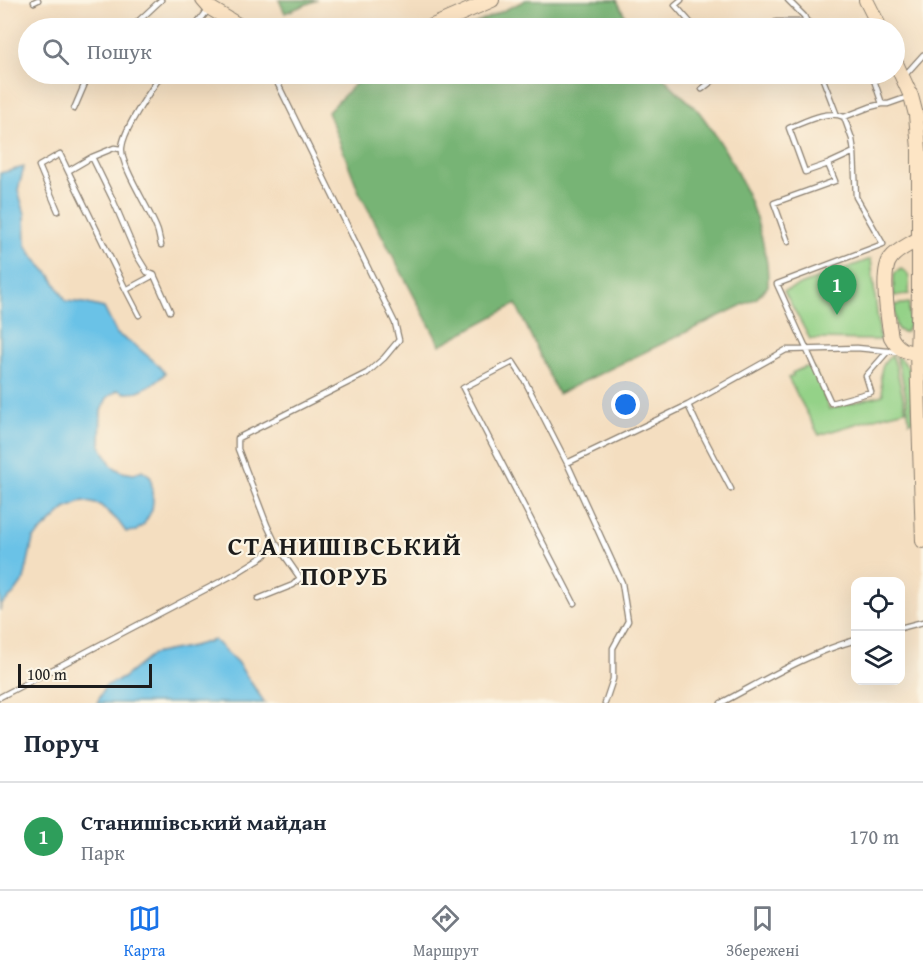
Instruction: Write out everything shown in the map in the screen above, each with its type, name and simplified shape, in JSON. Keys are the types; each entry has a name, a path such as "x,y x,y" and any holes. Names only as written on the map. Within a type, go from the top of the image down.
{"street":[{"path":"451,18 492,0"},
{"path":"866,0 875,18"},
{"path":"206,4 228,18"},
{"path":"905,82 916,115 921,149 919,292 912,352 920,422 923,541"},
{"path":"912,352 895,344 891,337 885,282 890,259 918,239"}],"lane":[{"path":"142,18 161,0"},
{"path":"679,0 675,5 686,18"},
{"path":"788,0 805,18"},
{"path":"199,18 206,4"},
{"path":"905,75 923,56"},
{"path":"74,109 85,84"},
{"path":"155,84 124,137 121,149 158,231 161,246"},
{"path":"258,599 293,585 300,578 275,542 267,525 238,449 238,438 367,373 399,340 395,323 278,84"},
{"path":"702,89 708,84"},
{"path":"825,84 836,113"},
{"path":"875,84 882,104"},
{"path":"844,117 911,96"},
{"path":"854,152 805,172 789,128 827,114 836,113 844,117 854,152 856,196 890,259"},
{"path":"68,171 92,157 114,148 121,149"},
{"path":"58,211 39,166 60,154 139,315"},
{"path":"92,157 136,254 147,272 154,275 170,311"},
{"path":"788,242 774,203 835,181 828,164"},
{"path":"883,244 777,284 831,403 871,393 866,376 888,351"},
{"path":"126,290 154,275"},
{"path":"567,464 688,405 786,350 857,348 912,352"},
{"path":"574,603 464,388 513,362 567,464 622,583 628,621 613,648 613,679 605,703"},
{"path":"688,405 730,489"},
{"path":"0,697 235,574 264,556 275,542"},
{"path":"905,627 923,622"},
{"path":"721,703 798,662 851,641"}],"green space":[{"path":"279,0 317,0 285,13"},
{"path":"526,0 617,0 626,18 487,18"},
{"path":"670,84 700,113 712,129 742,182 762,239 767,261 768,286 757,298 558,394 516,304 440,345 359,192 328,112 354,85"},
{"path":"871,259 880,340 810,339 784,291"},
{"path":"901,269 908,276 909,294 894,296 894,274"},
{"path":"909,303 909,326 906,332 902,332 896,327 895,305"},
{"path":"892,355 906,410 819,435 788,378 793,376 792,373 805,367 814,369 829,409 883,395 882,368"},
{"path":"895,355 910,370 913,421 909,422 904,388"}],"water":[{"path":"24,167 18,190 25,214 26,245 35,259 51,276 66,301 104,308 117,334 136,346 165,373 153,383 131,393 118,390 107,398 101,411 100,445 112,466 122,472 134,474 142,470 151,478 152,510 144,524 136,531 126,532 118,521 100,505 83,501 65,509 33,539 24,580 14,594 1,605 0,611 0,173"},
{"path":"214,640 237,662 265,703 97,703 105,686 123,678 153,654"}],"place":[{"name":"Станишівський майдан","path":"837,315"}],"district":[{"name":"СТАНИШІВСЬКИЙ ПОРУБ","path":"345,561"}]}
